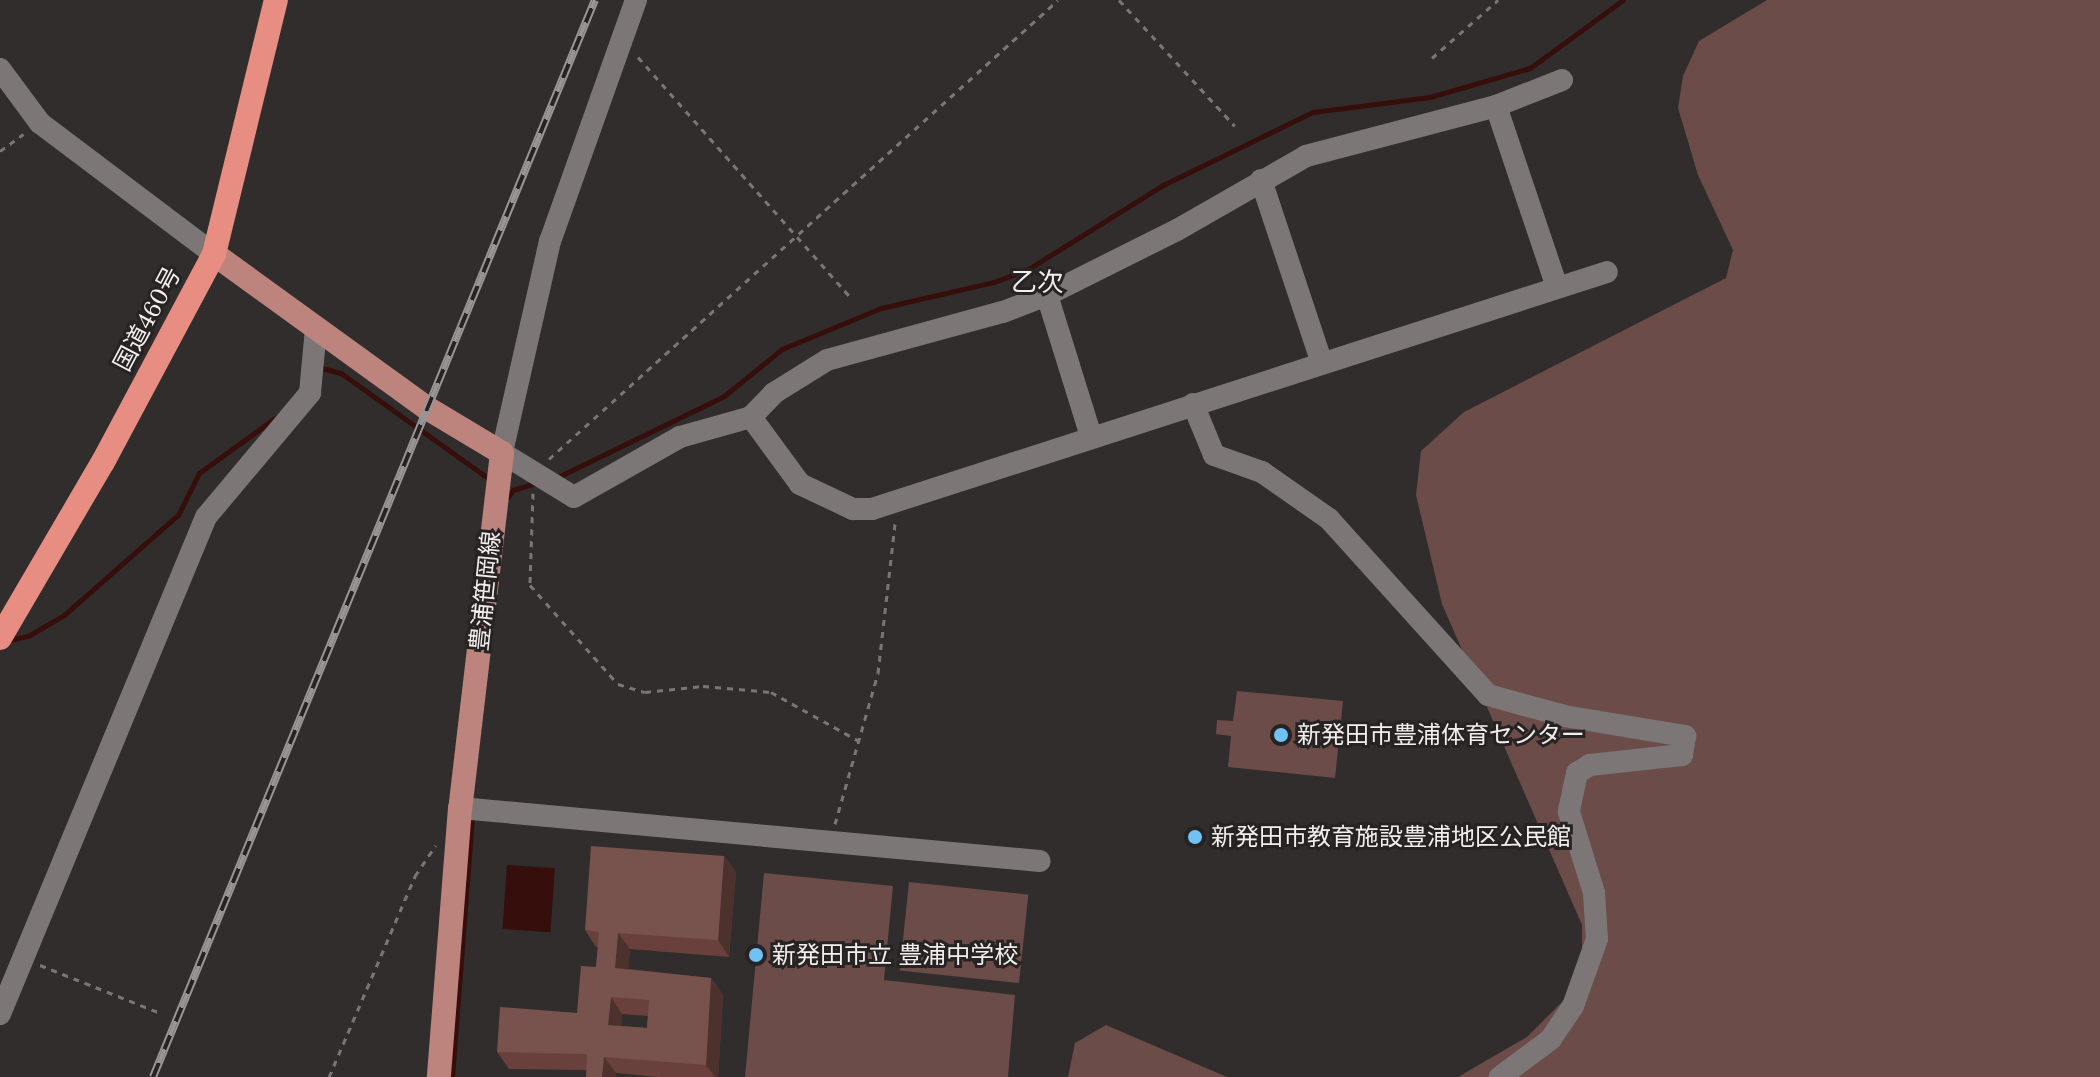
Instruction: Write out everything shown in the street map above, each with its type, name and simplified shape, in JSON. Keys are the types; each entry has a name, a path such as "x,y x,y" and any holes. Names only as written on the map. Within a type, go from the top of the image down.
{"highway":[{"name":"国道460号","path":"0,636 103,462 214,254 276,0"}],"main road":[{"path":"214,254 427,408 502,453"},
{"name":"豊浦笹岡線","path":"439,1077 460,808 502,453"}],"street":[{"path":"636,0 550,241 502,453 535,477 574,497 680,437 751,417 774,393 827,360 1003,312 1047,295 1177,230 1306,156 1496,106 1562,80"},
{"path":"0,69 40,123 214,254"},
{"path":"1496,106 1557,287"},
{"path":"1261,180 1322,363"},
{"path":"751,417 800,484 813,493 853,509 896,502 1091,436 1607,272"},
{"path":"1047,295 1091,436"},
{"path":"0,1014 206,517 222,492 310,393 316,328"},
{"path":"1193,404 1214,455 1262,472 1329,519 1488,695 1564,716 1685,736 1682,755 1590,765 1577,773 1569,812 1594,893 1597,939 1573,1006 1551,1039 1500,1077"},
{"path":"460,808 1040,861"}],"path":[{"path":"859,741 771,692 703,686 645,692 618,684 530,585 535,477 1058,0"},
{"path":"1119,0 1235,126"},
{"path":"1432,58 1498,0"},
{"path":"621,40 850,297"},
{"path":"0,151 40,123"},
{"path":"829,843 878,673 896,502"},
{"path":"329,1077 415,876 437,842"},
{"path":"24,955 163,1014"}],"shaded area":[{"path":"1767,0 2100,0 2100,1077 1458,1077 1527,1037 1565,999 1582,970 1582,925 1442,604 1416,495 1421,451 1464,412 1726,278 1733,250 1698,175 1678,108 1683,76 1699,41"},
{"name":"新発田市豊浦体育センター","path":"1237,691 1343,701 1335,778 1228,767 1231,736 1216,734 1217,720 1233,721"},
{"path":"507,865 555,868 550,932 503,929"},
{"path":"764,873 893,886 884,980 1015,995 1008,1077 745,1077"},
{"path":"909,882 1028,895 1019,983 900,971"},
{"path":"1106,1025 1227,1077 1068,1077 1075,1043"}],"building":[{"path":"591,846 724,856 718,940 618,933 615,968 711,978 706,1065 604,1057 602,1077 586,1077 587,1054 497,1052 500,1007 577,1013 581,966 596,967 599,932 585,930","holes":["611,997 649,1000 647,1028 608,1025"]}],"waterway":[{"path":"558,477 724,396 782,349 881,308 994,282 1030,268 1163,185 1313,112 1430,97 1530,68 1623,0"},
{"path":"318,367 341,373 492,481"},
{"path":"9,640 28,636 64,615 178,515 199,473 275,418"},
{"path":"508,497 513,490 536,483"},
{"path":"452,1077 472,817"}],"railway":[{"path":"153,1077 595,0"}],"place":[{"name":"新発田市豊浦体育センター","path":"1281,735"},
{"name":"新発田市教育施設豊浦地区公民館","path":"1195,837"},
{"name":"新発田市立 豊浦中学校","path":"756,955"}],"district":[{"name":"乙次","path":"1037,282"}]}
